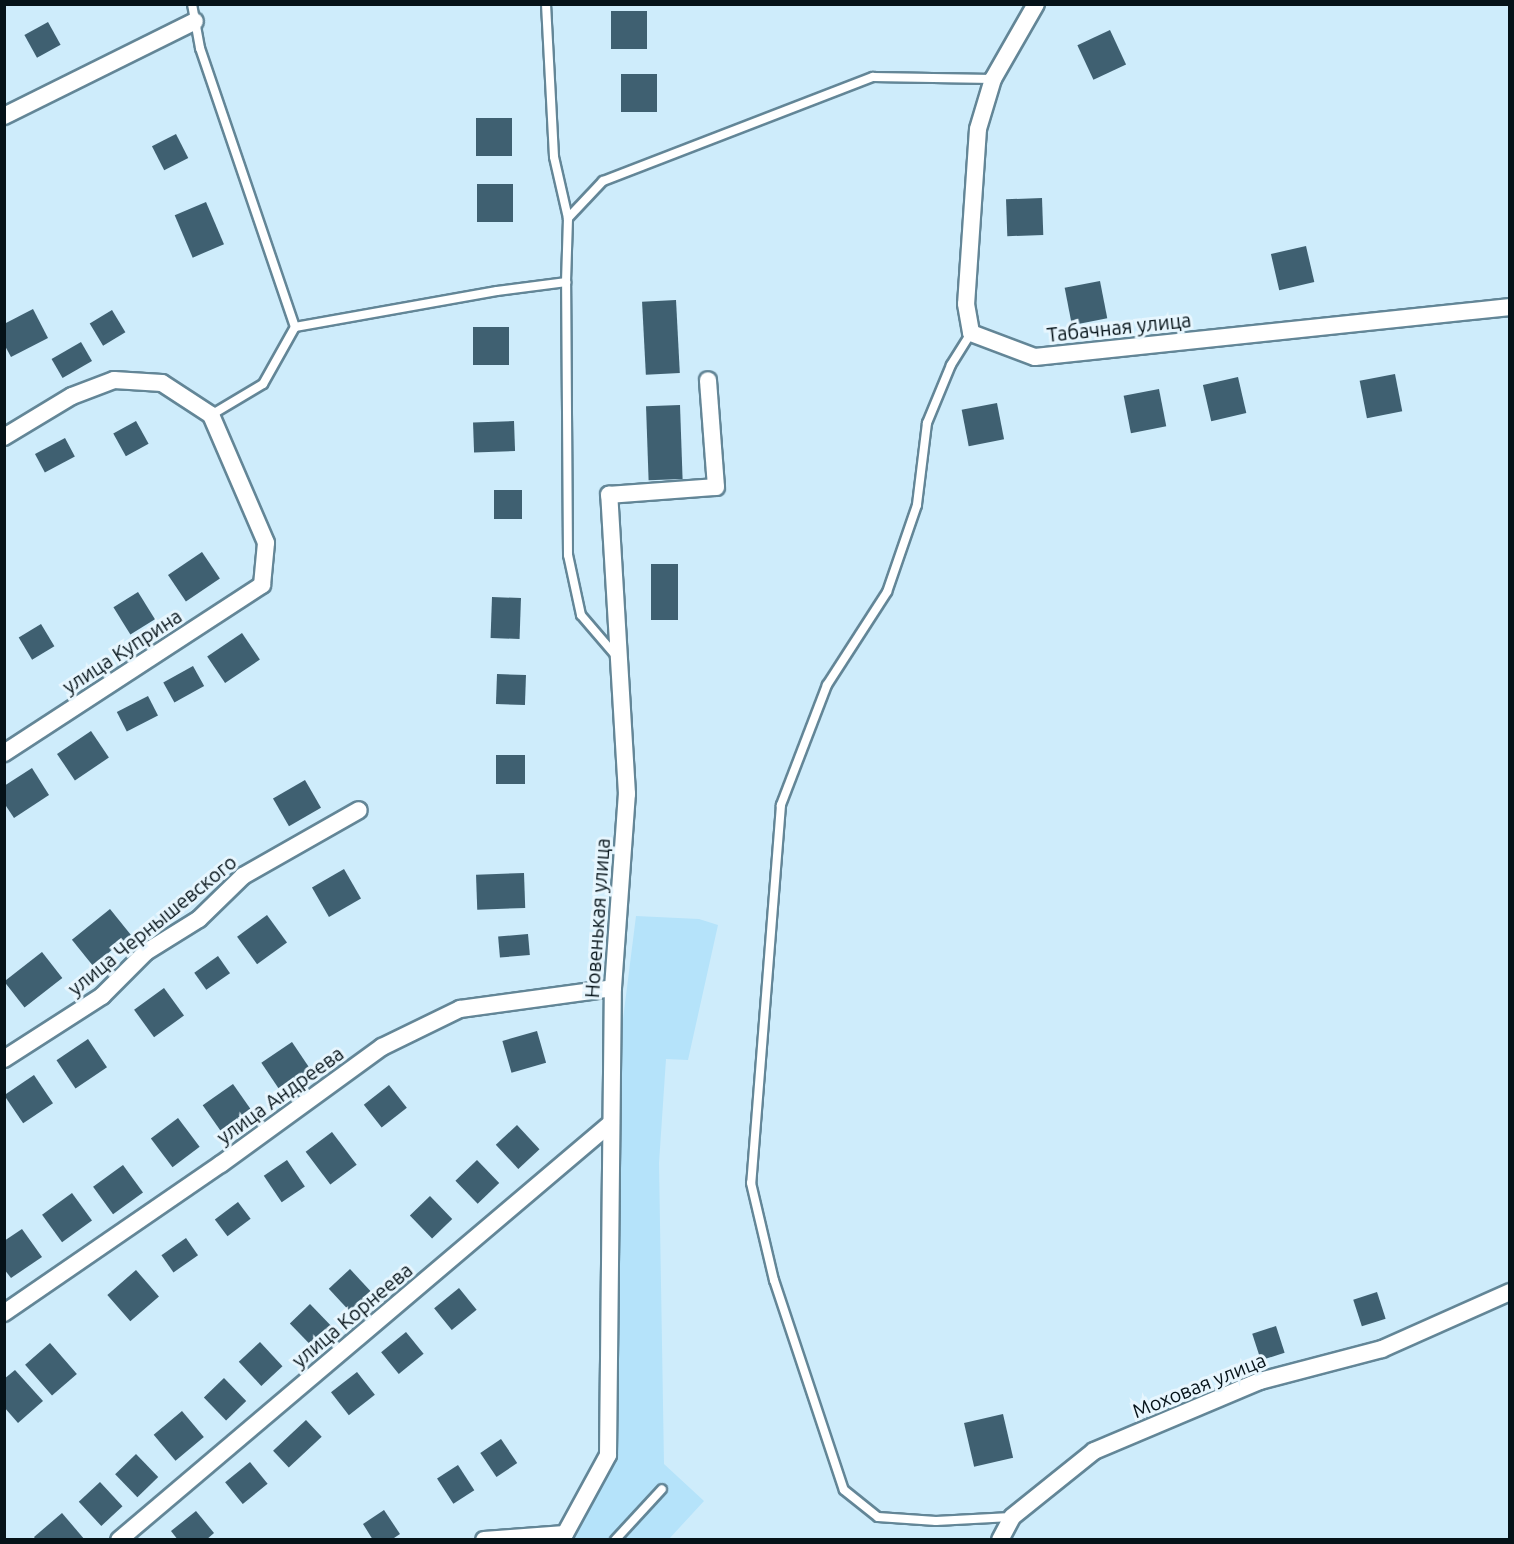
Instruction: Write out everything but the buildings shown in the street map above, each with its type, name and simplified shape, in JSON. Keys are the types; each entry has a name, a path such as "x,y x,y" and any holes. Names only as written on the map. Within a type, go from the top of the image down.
{"street":[{"path":"971,333 966,304 978,129 993,79 1036,4"},
{"path":"4,116 194,13"},
{"name":"Табачная улица","path":"971,333 1035,357 1509,307"},
{"path":"4,437 72,396 114,380 162,383 211,415"},
{"name":"Новенькая улица","path":"550,1537 565,1534 608,1455 612,988 627,794 609,495 716,487 708,380"},
{"name":"улица Куприна","path":"4,753 262,585 266,543 211,415"},
{"name":"улица Чернышевского","path":"4,1059 102,996 146,952 199,919 243,876 358,810"},
{"name":"улица Андреева","path":"4,1313 211,1171 382,1047 460,1009 612,988"},
{"name":"улица Корнеева","path":"119,1539 611,1123"},
{"name":"Моховая улица","path":"1000,1539 1012,1517 1094,1451 1260,1381 1382,1349 1509,1292"},
{"path":"484,1539 550,1537"}],"lane":[{"path":"546,4 555,157 568,218 566,282 568,555 581,615 618,658"},
{"path":"194,13 200,48 296,327 263,384 211,415"},
{"path":"568,218 603,182 873,76 993,79"},
{"path":"296,327 497,291 566,282"},
{"path":"971,333 951,364 927,423 916,505 887,592 827,685 781,806 751,1183 774,1280 844,1490 878,1517 936,1521 1012,1517"},
{"path":"615,1539 662,1490"}],"shaded area":[{"path":"636,916 699,919 718,925 688,1060 666,1059 659,1163 664,1464 704,1501 669,1539 564,1539 562,1525 606,1434 604,1170"}]}
